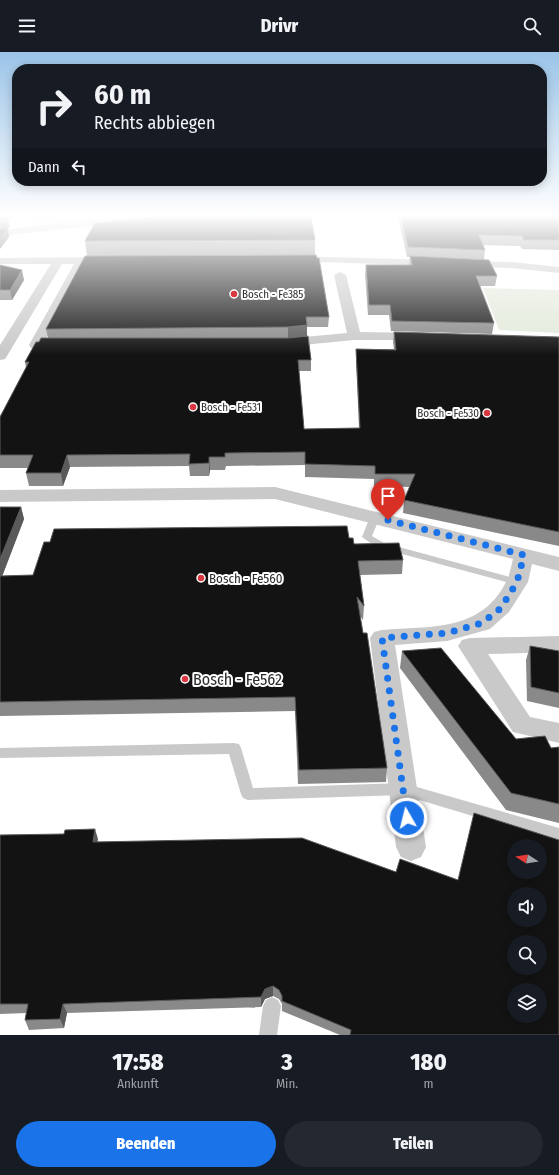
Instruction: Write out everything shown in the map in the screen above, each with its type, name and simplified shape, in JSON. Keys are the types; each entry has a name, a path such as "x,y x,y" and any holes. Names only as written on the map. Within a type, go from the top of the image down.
{"street":[{"path":"0,356 56,263"},
{"path":"76,345 36,345 79,263"},
{"path":"338,263 354,336"},
{"path":"450,263 512,265 559,270"},
{"path":"272,344 354,336 433,338"},
{"path":"0,496 274,493 375,516 559,564"},
{"path":"411,847 382,638 447,633 482,623 501,608 517,582 524,555"},
{"path":"559,644 470,646 522,725 559,733"}],"lane":[{"path":"375,516 367,537 380,545 517,582"},
{"path":"0,753 234,748 248,794 403,789 559,835"},
{"path":"268,1035 272,1006"}],"green space":[{"path":"483,288 559,290 559,333 499,330"}],"building":[{"name":"Bosch - Fe385","path":"81,263 320,263 329,317 306,317 307,325 288,327 46,329"},
{"path":"412,263 490,263 497,276 476,276 494,323 392,321 390,305 369,305 366,265 412,265"},
{"path":"0,265 22,270 10,290 0,290"},
{"path":"394,332 559,337 559,532 404,500 415,474 375,474 375,466 305,464 305,452 225,453 225,457 209,457 209,463 189,464 190,454 67,455 61,473 26,473 33,455 0,455 0,417 29,362 25,362 36,342 39,342 41,338 288,338 308,336 311,360 298,360 304,429 360,428 356,349 396,350"},
{"path":"0,507 21,507 0,559"},
{"path":"347,526 349,538 353,538 354,544 399,543 403,560 358,561 364,606 357,597 363,633 367,633 387,768 299,770 295,697 0,702 0,576 33,575 44,542 50,542 54,529"},
{"path":"530,646 559,651 559,693 531,687"},
{"path":"441,648 516,739 545,736 551,748 559,747 559,804 511,793 402,651"},
{"path":"474,813 559,840 559,1035 350,1035 351,1030 282,1001 282,996 279,990 273,986 265,989 261,997 63,1004 60,1019 25,1020 28,1004 0,1004 0,835 64,834 65,830 95,829 93,842 302,838 396,872 400,859 458,880"}],"place":[{"name":"Bosch - Fe385","path":"234,294"},
{"name":"Bosch - Fe531","path":"193,407"},
{"name":"Bosch - Fe530","path":"487,413"},
{"name":"Bosch - Fe560","path":"201,578"},
{"name":"Bosch - Fe562","path":"185,679"}],"route":[{"path":"388,520 524,555 517,582 501,608 482,623 447,633 382,638 407,818"}]}
